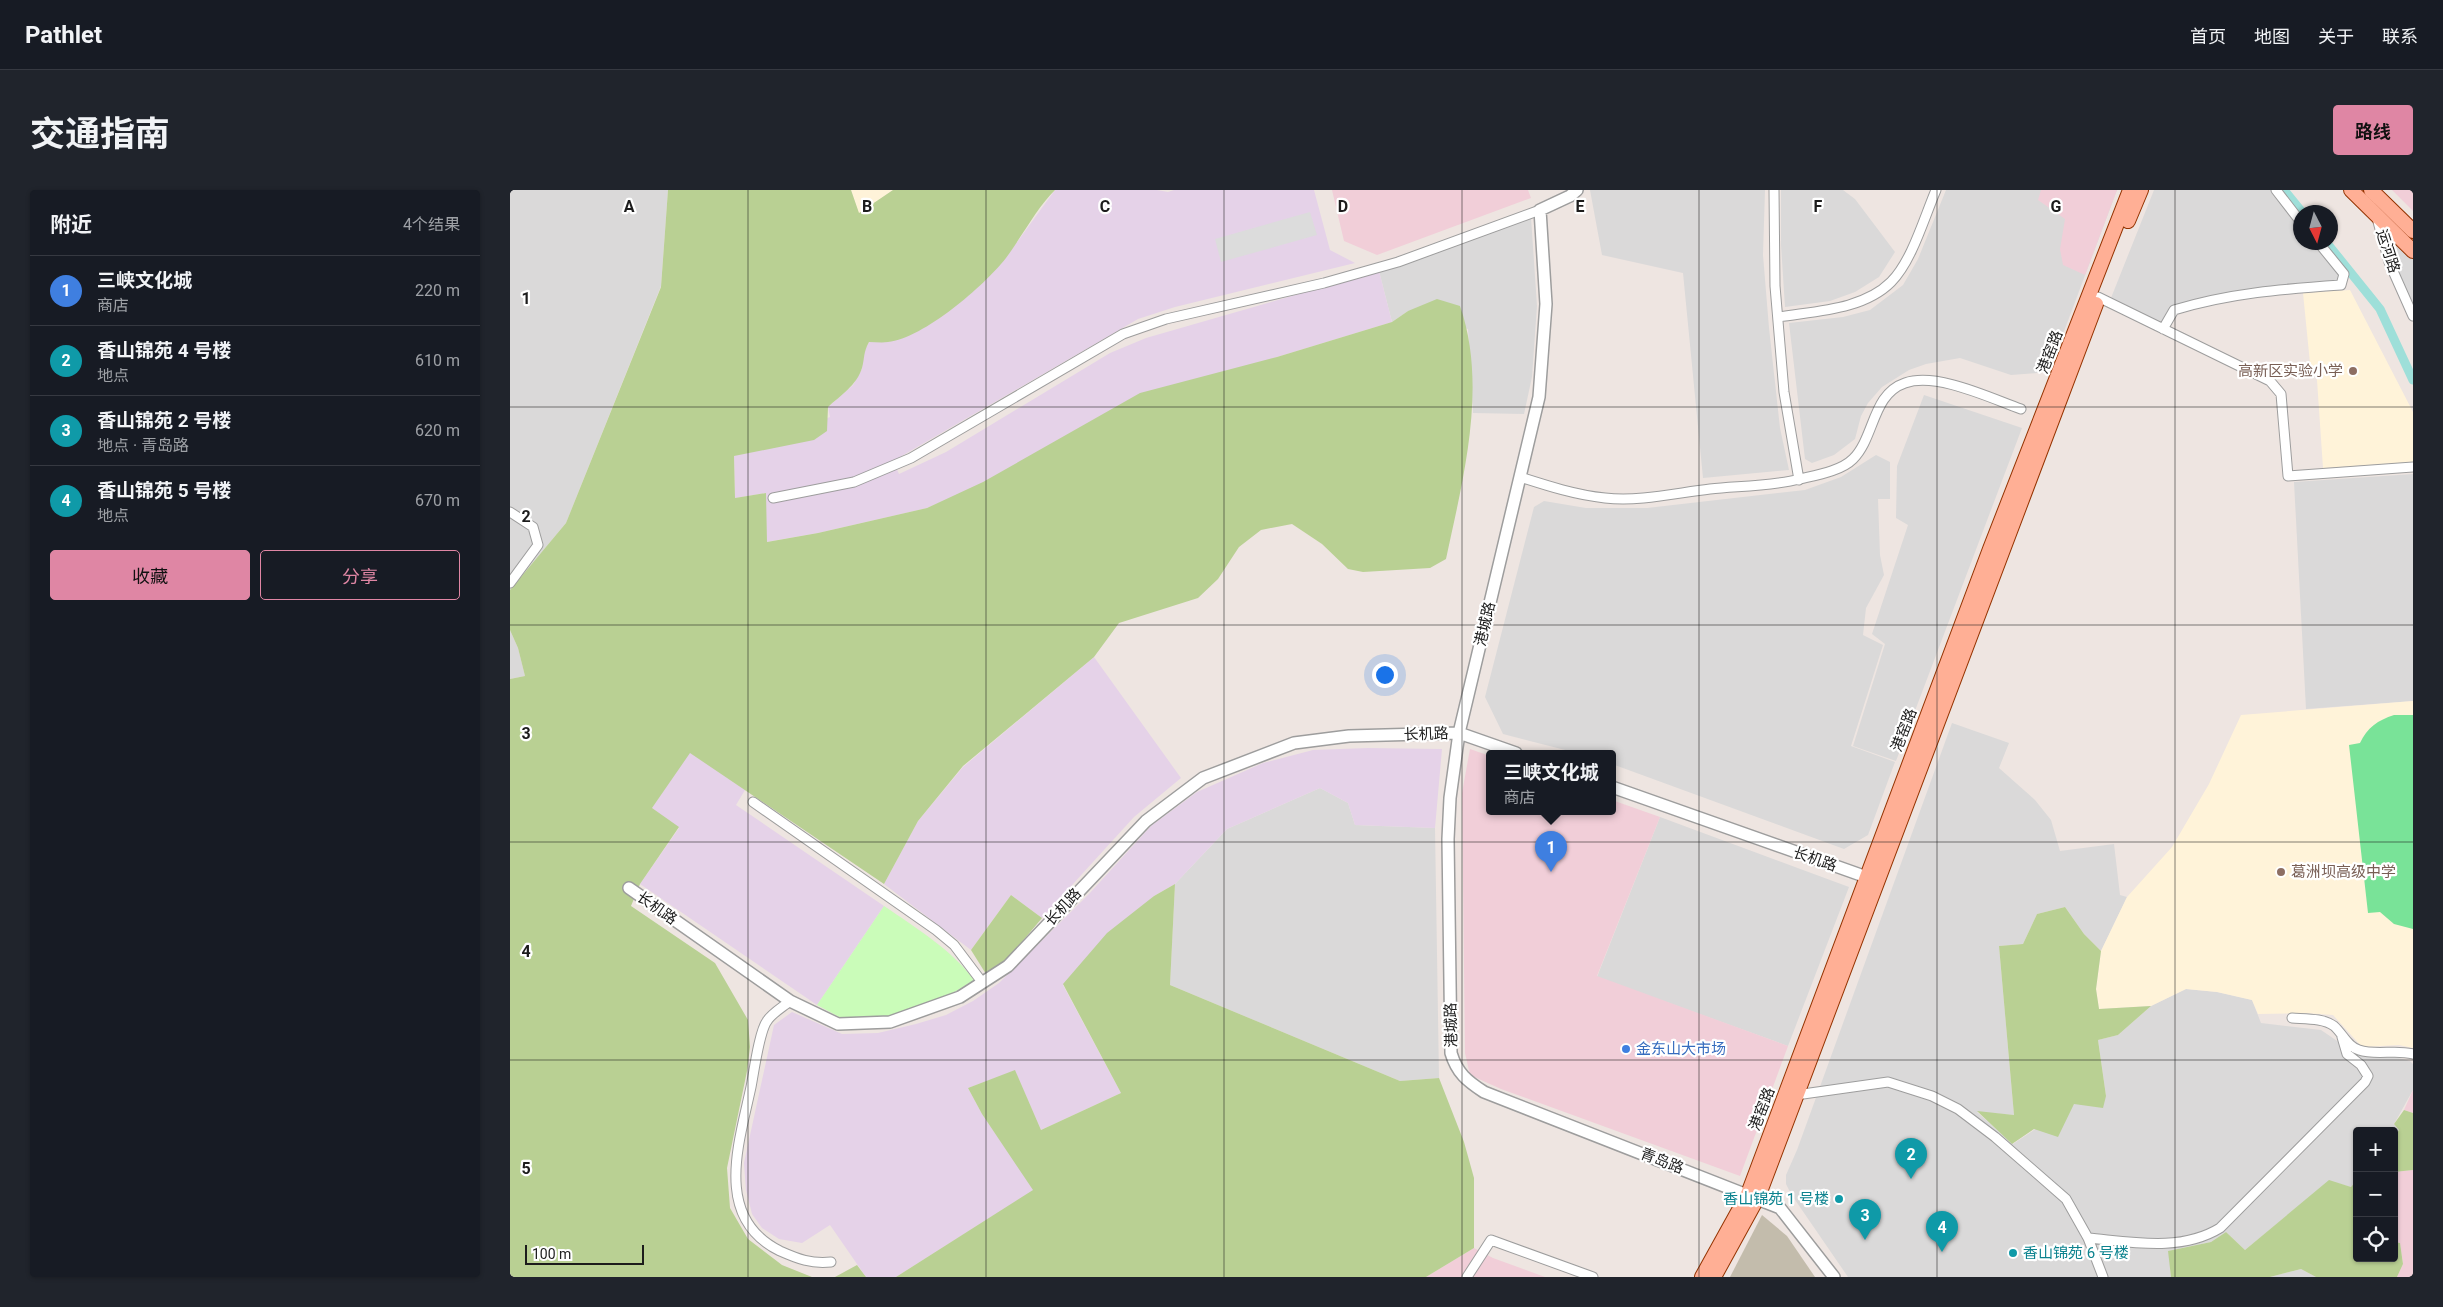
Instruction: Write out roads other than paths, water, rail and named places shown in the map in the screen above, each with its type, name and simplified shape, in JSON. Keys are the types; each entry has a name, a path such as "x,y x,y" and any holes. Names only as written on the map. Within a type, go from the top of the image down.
{"main road":[{"name":"港窑路","path":"1714,1277 1753,1196 1796,1095 1994,540 2130,190"},
{"name":"港窑路","path":"1702,1277 1753,1196 1872,879 2140,190"},
{"path":"2351,190 2413,251"},
{"path":"2371,190 2413,231"}],"street":[{"path":"773,498 854,482 911,458 1123,334 1166,319 1324,283 1398,262 1540,210 1577,190"},
{"path":"1774,190 1775,286 1784,392 1799,480"},
{"path":"1779,316 1845,306 1871,295 1890,283 1906,260 1936,190"},
{"path":"2276,190 2293,212"},
{"name":"港城路","path":"1464,1079 1455,1066 1451,1053 1448,878 1450,798 1459,733 1540,388 1546,304 1540,210"},
{"name":"运河路","path":"2376,214 2389,262 2413,316"},
{"path":"2162,329 2174,310 2201,302 2257,290 2341,285 2344,274 2324,250"},
{"path":"2098,297 2270,381 2281,394 2288,476 2413,468"},
{"path":"1520,477 1562,490 1606,498 1640,497 1799,480 1835,469 1853,459 1866,440 1880,406 1890,391 1905,383 1924,380 1940,382 2021,409"},
{"path":"510,512 533,527 538,545 510,582"},
{"name":"长机路","path":"629,888 790,1001 838,1024 890,1022 960,997 1008,966 1146,821 1203,778 1294,743 1350,736 1459,733 1507,750"},
{"name":"长机路","path":"1616,788 1872,879"},
{"path":"753,802 936,930 954,945 982,982"},
{"path":"790,1001 767,1021 736,1156 735,1184 739,1204 748,1223 760,1238 803,1262 831,1262"},
{"path":"2292,1018 2333,1025 2357,1049 2370,1052 2400,1050 2413,1054"},
{"path":"2088,1238 2162,1244 2206,1237 2220,1228 2365,1082 2368,1076 2361,1065 2347,1054 2342,1036"},
{"name":"青岛路","path":"1464,1079 1484,1092 1780,1208 1834,1277"},
{"path":"1796,1095 1888,1082 1932,1096 1958,1110 1995,1138 2066,1199 2088,1238 2103,1277"},
{"path":"1467,1277 1491,1240 1593,1277"}],"waterway":[{"path":"2284,190 2296,205"},
{"path":"2332,250 2380,309 2413,380"}],"place":[{"name":"高新区实验小学","path":"2353,371"},
{"name":"三峡文化城","path":"1551,872"},
{"name":"葛洲坝高级中学","path":"2281,872"},
{"name":"金东山大市场","path":"1626,1049"},
{"name":"香山锦苑 4 号楼","path":"1911,1179"},
{"name":"香山锦苑 1 号楼","path":"1839,1199"},
{"name":"香山锦苑 2 号楼","path":"1865,1240"},
{"name":"香山锦苑 5 号楼","path":"1942,1252"},
{"name":"香山锦苑 6 号楼","path":"2013,1253"}]}
